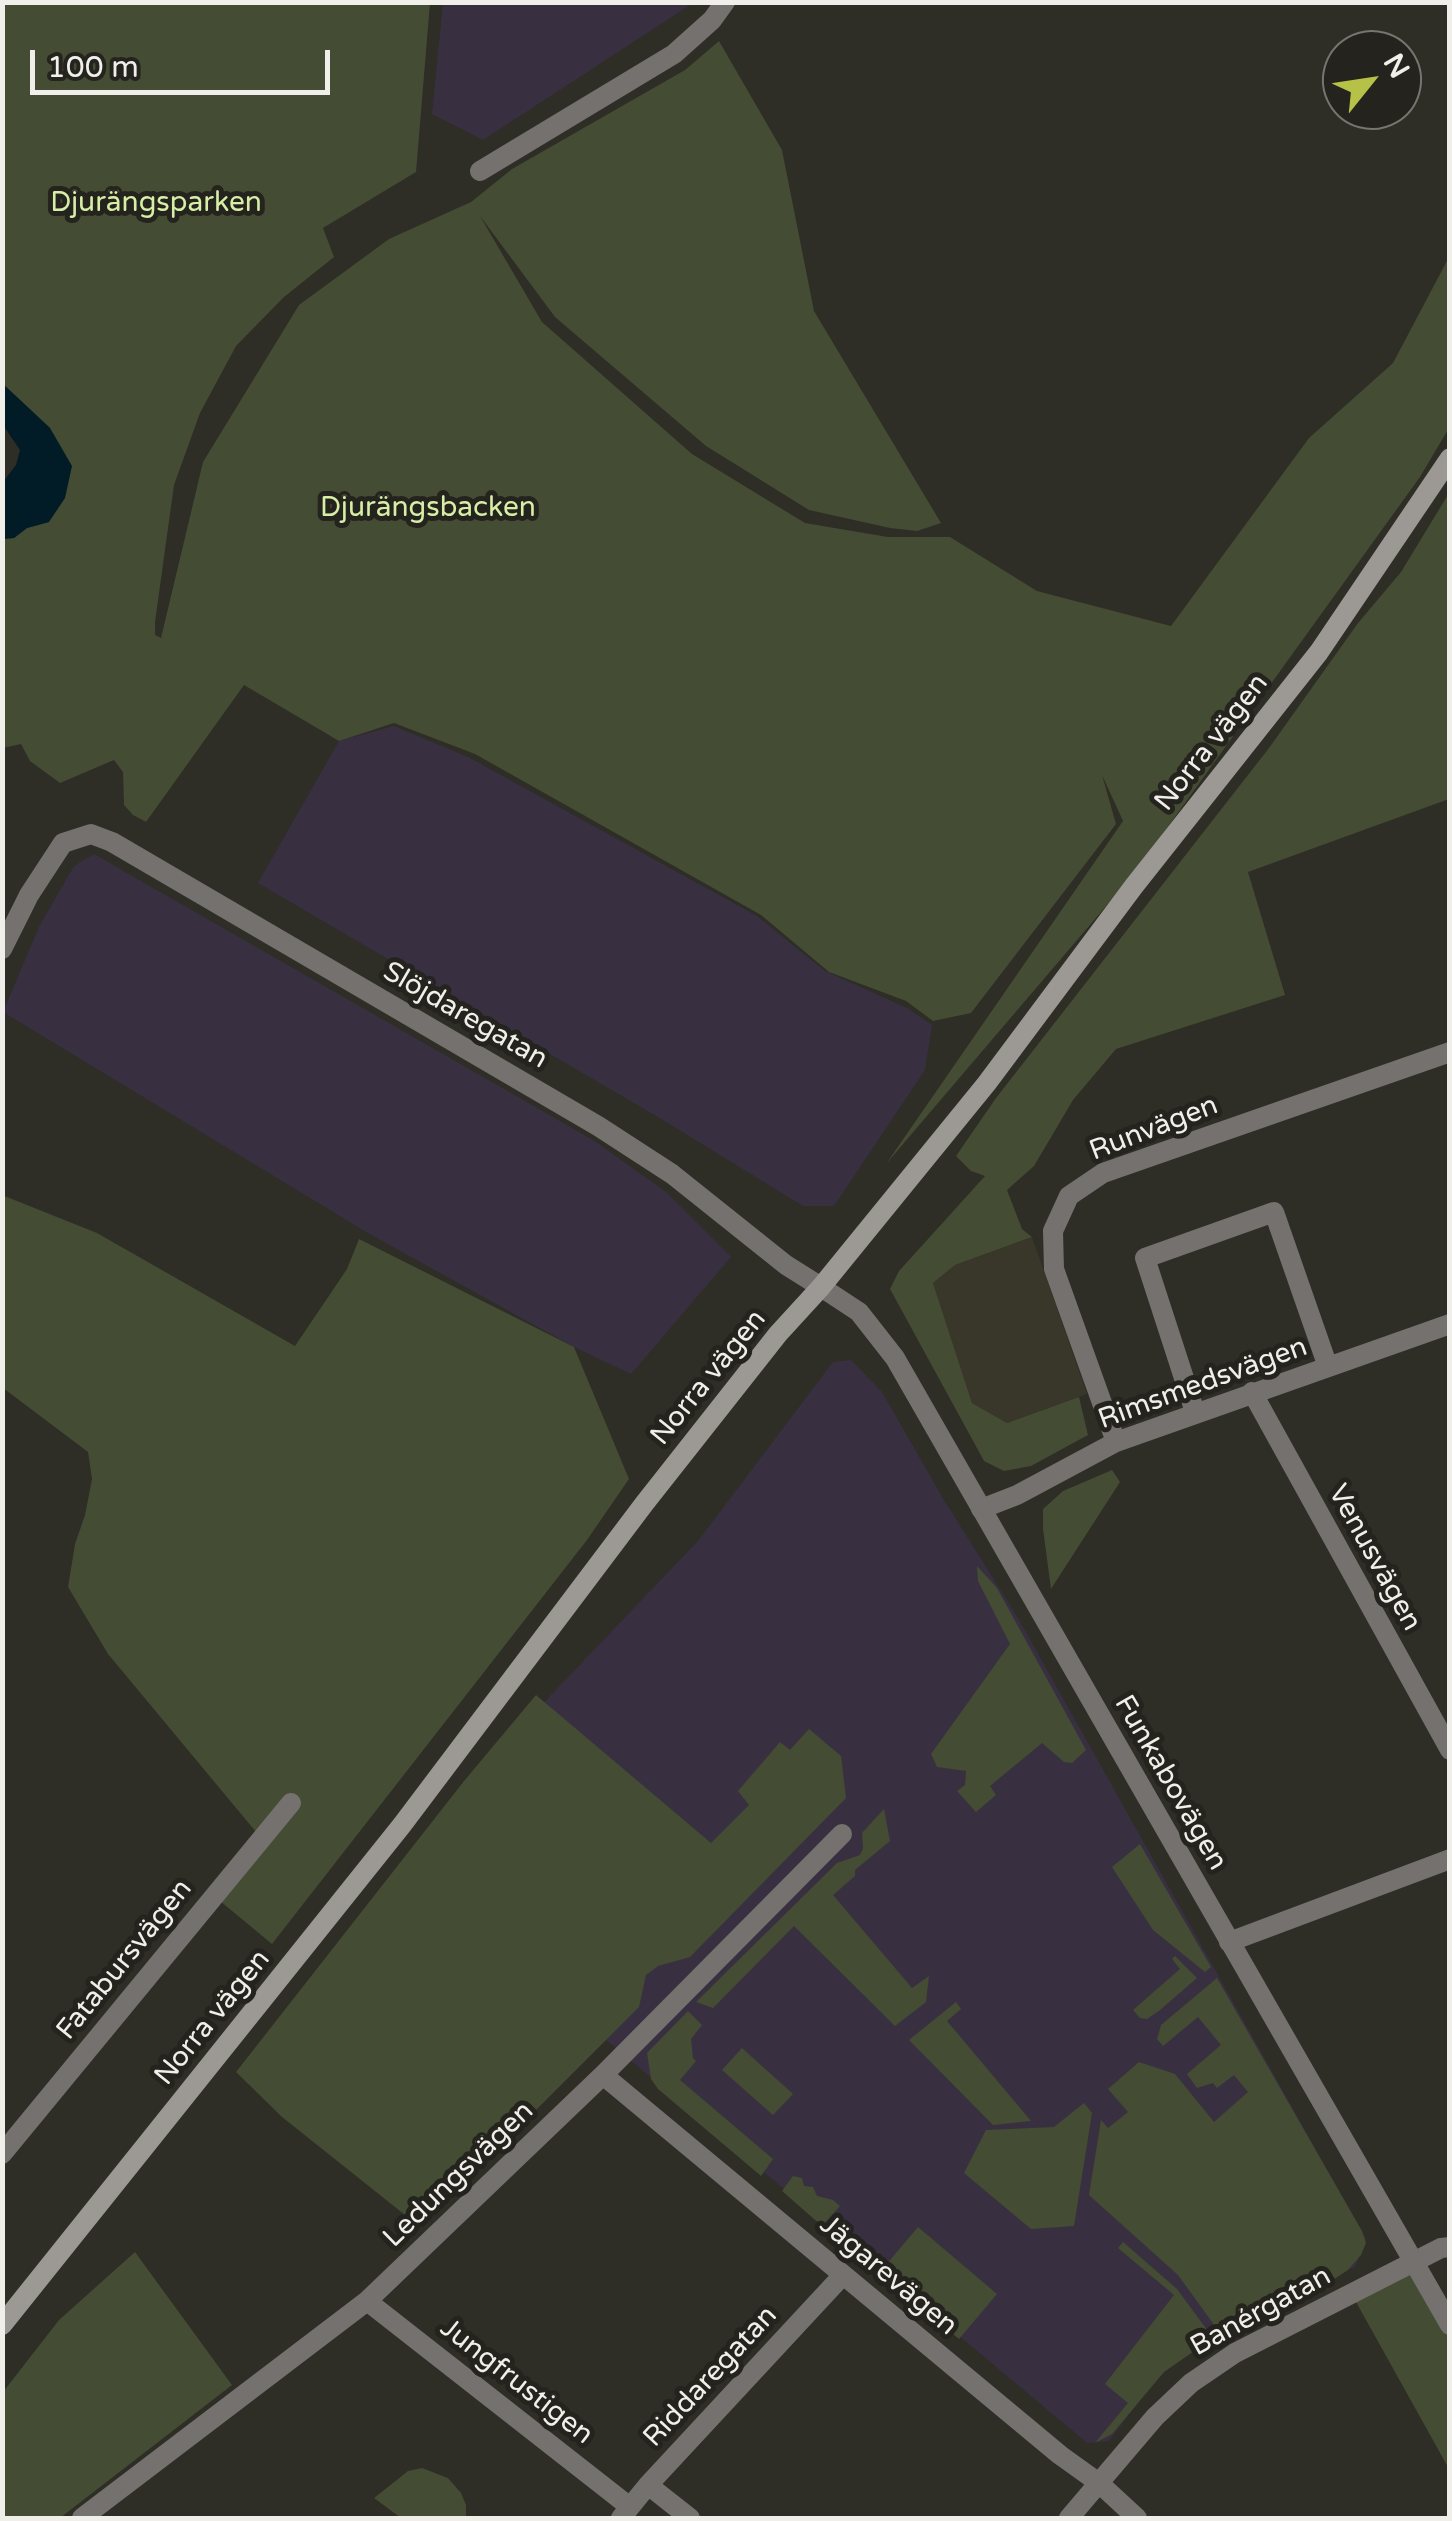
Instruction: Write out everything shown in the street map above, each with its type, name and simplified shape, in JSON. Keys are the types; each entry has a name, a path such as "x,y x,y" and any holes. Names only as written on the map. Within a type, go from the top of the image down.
{"main road":[{"name":"Norra vägen","path":"2,2325 402,1824 778,1334 987,1082 1134,886 1318,652 1450,458"}],"street":[{"path":"480,171 674,54 726,2"},
{"name":"Slöjdaregatan","path":"2,949 29,895 63,844 90,834 112,842 598,1126 672,1174 786,1265 821,1286"},
{"name":"Runvägen","path":"1116,1442 1054,1269 1053,1231 1070,1196 1103,1174 1450,1052"},
{"path":"1194,1412 1145,1258 1274,1212 1328,1367"},
{"name":"Funkabovägen","path":"821,1286 859,1312 896,1358 1450,2325"},
{"name":"Rimsmedsvägen","path":"980,1509 1017,1495 1116,1442 1450,1324"},
{"name":"Venusvägen","path":"1252,1392 1450,1750"},
{"name":"Fatabursvägen","path":"2,2154 292,1803"},
{"name":"Ledungsvägen","path":"82,2518 367,2301 603,2075 842,1834"},
{"path":"1230,1942 1450,1859"},
{"name":"Jägarevägen","path":"603,2075 1137,2518"},
{"name":"Banérgatan","path":"1069,2518 1155,2416 1191,2382 1235,2353 1440,2248 1450,2248"},
{"name":"Riddaregatan","path":"626,2513 843,2275"},
{"name":"Jungfrustigen","path":"367,2301 626,2513"},
{"path":"648,2485 690,2518"}],"shaded area":[{"path":"443,2 693,3 483,140 432,114"},
{"path":"394,726 468,757 757,916 825,971 907,1008 932,1025 925,1070 834,1206 803,1206 258,883 339,741"},
{"path":"94,854 593,1140 666,1192 731,1257 631,1374 574,1347 368,1233 3,1012 39,927 74,866"},
{"path":"1032,1237 1087,1394 1007,1423 972,1403 933,1283 955,1265"},
{"path":"851,1360 882,1392 1018,1618 1366,2239 1355,2267 1213,2327 1152,2384 1109,2441 1087,2443 592,2028 488,1761 698,1541 833,1362"}],"green space":[{"path":"3,3 430,3 416,172 323,228 334,257 284,297 236,346 200,413 174,485 155,622 155,635 161,638 203,462 299,305 389,239 471,202 512,169 685,70 719,41 782,150 814,311 941,523 917,531 809,510 706,446 555,317 480,216 542,322 692,454 805,523 888,537 950,537 1037,591 1171,626 1309,438 1393,363 1449,257 1449,428 1420,477 1136,871 886,1164 1123,821 1102,775 1116,824 971,1013 933,1021 906,1001 829,972 761,915 475,754 394,723 339,741 244,685 146,822 124,805 123,772 114,760 60,783 30,761 21,744 3,748 2,539 14,538 27,528 49,522 50,428 3,384"},
{"path":"1449,493 1449,799 1248,872 1285,995 1116,1049 1073,1100 1034,1166 1007,1190 1022,1229 1032,1237 955,1265 933,1283 972,1403 1007,1423 1079,1397 1088,1435 1031,1466 1004,1471 984,1461 890,1289 899,1271 985,1176 971,1171 956,1156 996,1098 1401,572"},
{"path":"2,1195 97,1233 295,1346 347,1269 359,1239 574,1347 629,1479 587,1540 272,1944 214,1896 261,1838 108,1654 68,1587 92,1479 88,1452 3,1388"},
{"path":"1112,1470 1120,1482 1051,1589 1043,1509 1063,1491"},
{"path":"977,1566 997,1588 1086,1750 1072,1763 1064,1762 1042,1743 990,1786 996,1795 976,1812 957,1791 965,1785 966,1771 937,1767 931,1754 1010,1644 978,1581"},
{"path":"536,1695 711,1843 749,1805 738,1791 780,1742 790,1750 809,1729 841,1756 846,1798 690,1957 658,1966 646,1975 639,2007 427,2219 405,2215 282,2117 236,2072"},
{"path":"884,1809 890,1841 855,1870 855,1876 833,1895 912,1988 929,1976 926,2002 895,2026 794,1926 713,2008 696,2002 837,1863 860,1855 862,1833"},
{"path":"1140,1844 1211,1967 1205,1972 1153,1930 1112,1867"},
{"path":"1175,1956 1197,1978 1160,2010 1147,2019 1140,2018 1133,2010 1180,1969 1172,1959"},
{"path":"1217,1978 1366,2243 1348,2270 1324,2286 1281,2309 1220,2333 1178,2275 1089,2195 1101,2120 1108,2128 1128,2112 1108,2089 1139,2062 1175,2074 1214,2122 1248,2092 1234,2075 1217,2088 1213,2083 1197,2088 1187,2074 1221,2045 1198,2017 1163,2046 1157,2039 1161,2025"},
{"path":"956,2002 961,2009 947,2021 1031,2121 993,2125 909,2040"},
{"path":"688,2011 702,2025 691,2039 696,2061 680,2080 773,2159 761,2176 651,2079 647,2053"},
{"path":"742,2048 793,2094 773,2115 722,2070"},
{"path":"1084,2103 1092,2113 1074,2226 1031,2229 964,2173 986,2130 1054,2127"},
{"path":"793,2176 802,2178 804,2186 813,2187 817,2196 840,2206 822,2226 782,2191"},
{"path":"918,2227 997,2294 959,2339 880,2272"},
{"path":"1123,2242 1177,2289 1213,2338 1164,2372 1112,2434 1095,2443 1128,2403 1105,2384 1174,2295 1118,2248"},
{"path":"135,2252 232,2385 60,2518 3,2518 3,2392 59,2320"},
{"path":"1413,2262 1449,2325 1449,2469 1351,2293"},
{"path":"422,2468 448,2478 461,2493 466,2518 401,2518 374,2498 408,2471"}],"water":[{"path":"3,384 50,428 72,466 65,498 49,522 3,539 3,482 16,465 20,450 3,425"}],"park label":[{"name":"Djurängsparken","path":"156,204"},
{"name":"Djurängsbacken","path":"428,509"}]}
